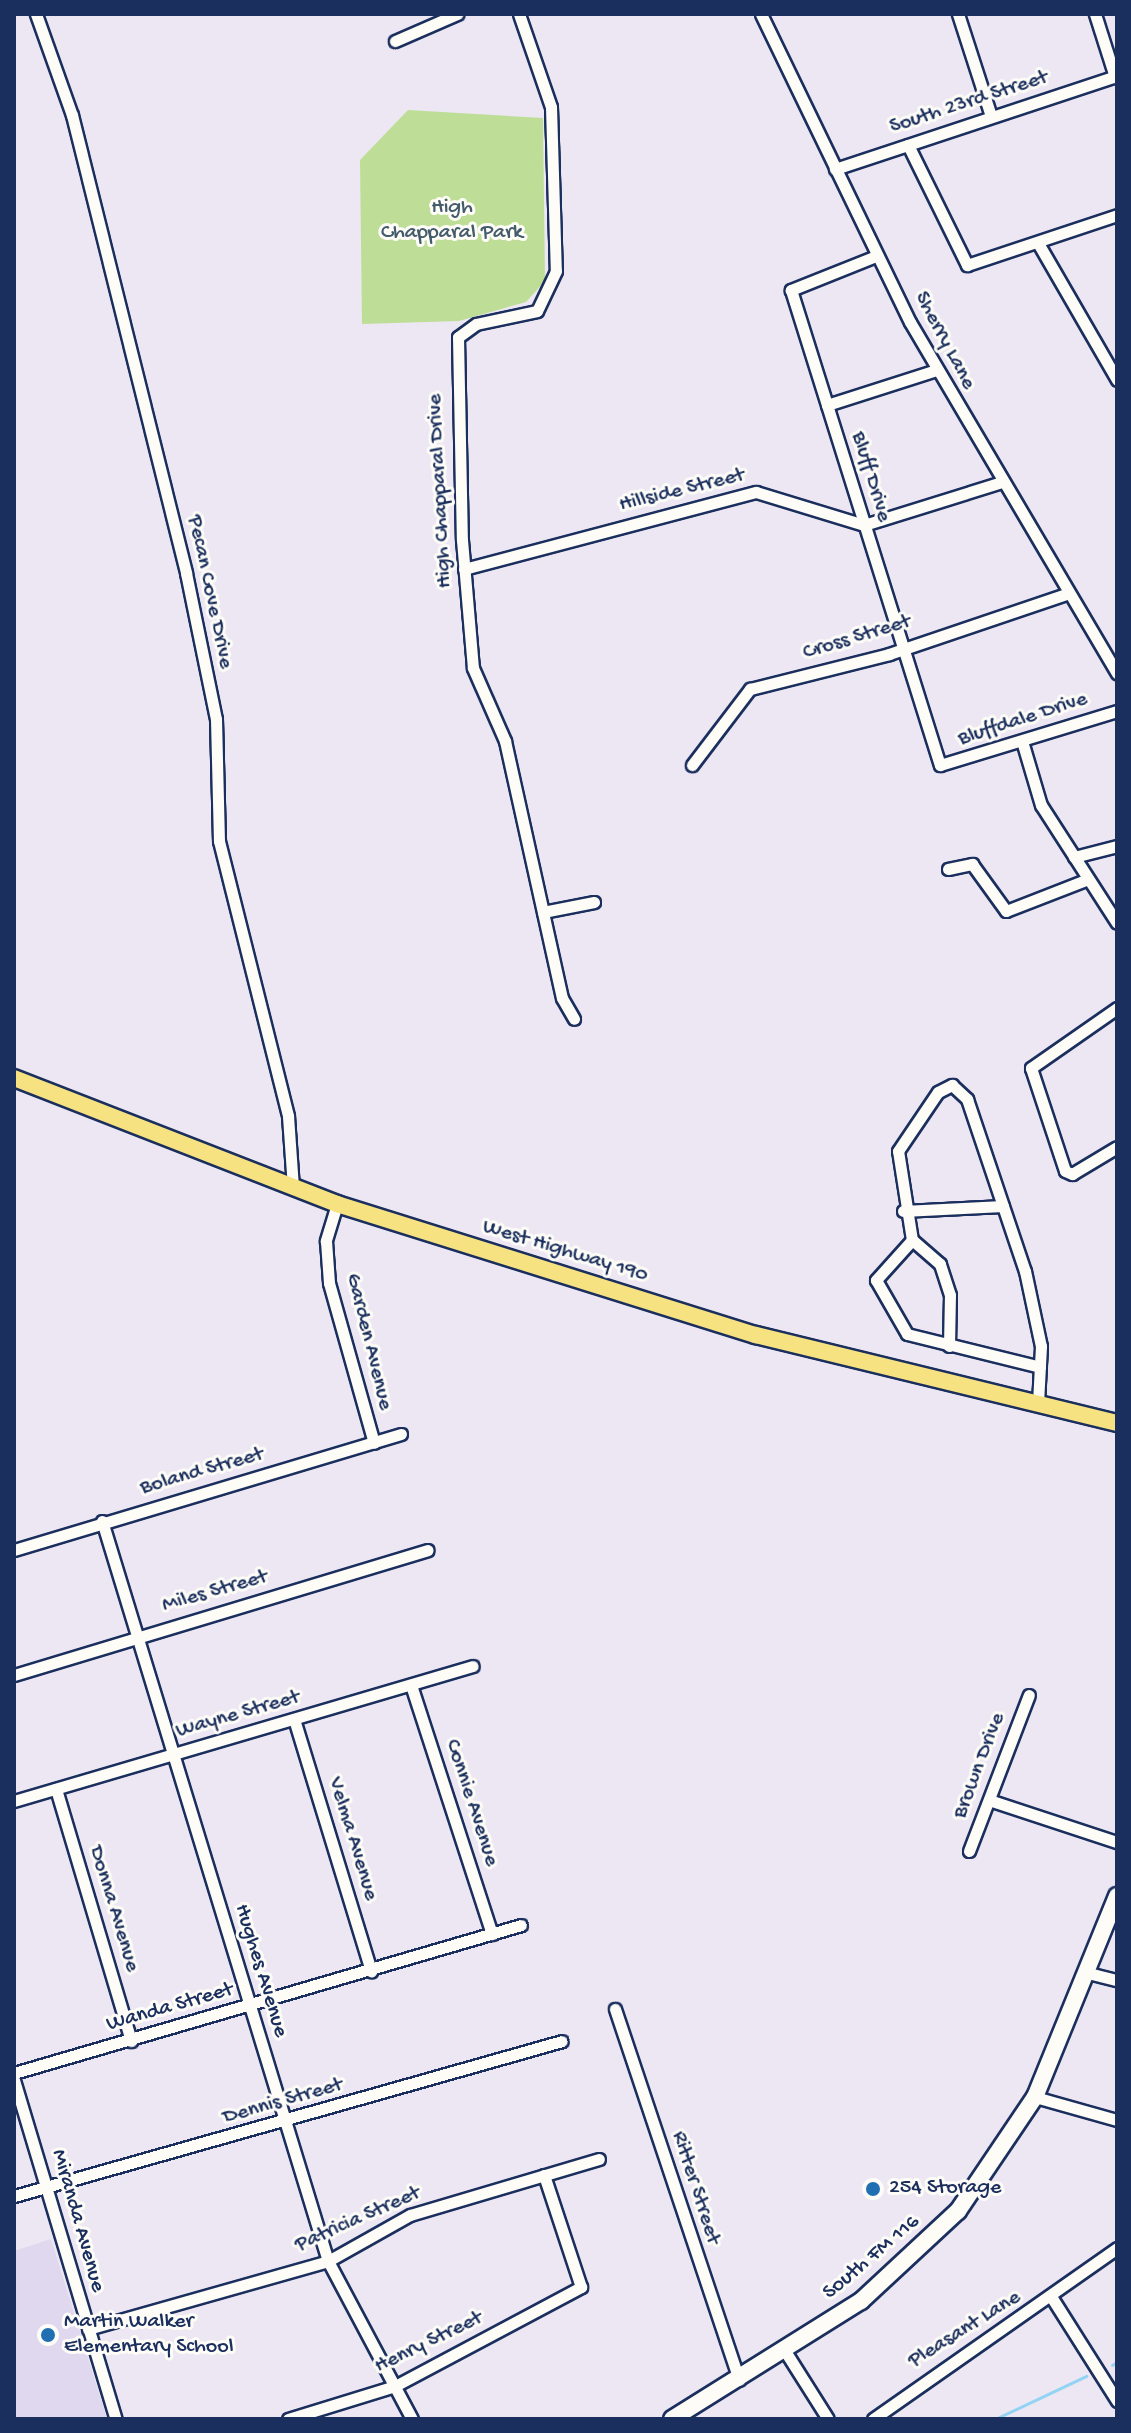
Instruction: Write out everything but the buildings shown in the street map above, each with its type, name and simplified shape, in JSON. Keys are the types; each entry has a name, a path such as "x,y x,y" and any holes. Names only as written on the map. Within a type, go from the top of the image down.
{"main road":[{"name":"West Highway 190","path":"14,1078 337,1204 756,1335 1117,1423"},
{"name":"South FM 116","path":"672,2419 785,2351 919,2253 975,2188 1035,2097 1117,1896"}],"street":[{"name":"Pecan Cove Drive","path":"36,14 72,115 186,573 216,719 219,841 288,1116 293,1187"},
{"path":"395,41 457,14"},
{"name":"High Chapparal Drive","path":"519,14 551,107 556,271 537,311 476,324 458,337 464,569 473,668 505,741 562,998 574,1019"},
{"name":"Sherry Lane","path":"761,14 876,256 936,370 999,483 1117,674"},
{"path":"958,14 991,116"},
{"path":"1095,14 1116,76"},
{"name":"South 23rd Street","path":"835,169 1116,76"},
{"path":"908,145 967,265 1117,215"},
{"path":"1038,243 1117,380"},
{"name":"Bluff Drive","path":"876,256 791,290 940,765"},
{"path":"827,405 936,370"},
{"path":"864,525 999,483"},
{"name":"Hillside Street","path":"464,569 756,492 864,525"},
{"name":"Cross Street","path":"692,765 750,689 903,647 1066,594"},
{"name":"Bluffdale Drive","path":"940,765 1117,711"},
{"path":"1022,741 1036,793 1117,923"},
{"path":"1074,857 1117,846"},
{"path":"948,869 972,864 1006,911 1088,879"},
{"path":"543,912 594,902"},
{"path":"1117,1008 1031,1068 1065,1171 1072,1174 1117,1147"},
{"path":"949,1346 950,1295 940,1264 912,1240 903,1211 898,1151 938,1092 952,1085 967,1099 1025,1271 1040,1367 1038,1404"},
{"name":"Garden Avenue","path":"337,1204 326,1241 329,1283 374,1443"},
{"path":"903,1211 1003,1206"},
{"path":"912,1240 882,1268 881,1293 907,1334 1040,1367"},
{"name":"Boland Street","path":"14,1550 102,1521 401,1434"},
{"name":"Hughes Avenue","path":"102,1521 328,2261 412,2419"},
{"name":"Miles Street","path":"14,1675 138,1635 428,1550"},
{"name":"Wayne Street","path":"14,1801 473,1666"},
{"name":"Connie Avenue","path":"411,1685 492,1934"},
{"name":"Brown Drive","path":"969,1851 1029,1695"},
{"name":"Velma Avenue","path":"294,1719 371,1971"},
{"name":"Donna Avenue","path":"56,1789 131,2041"},
{"path":"989,1800 1117,1842"},
{"name":"Wanda Street","path":"14,2073 521,1925"},
{"path":"1088,1973 1117,1980"},
{"name":"Ritter Street","path":"615,2009 739,2380"},
{"name":"Dennis Street","path":"14,2196 48,2192 562,2041"},
{"name":"Miranda Avenue","path":"14,2080 116,2419"},
{"path":"1035,2097 1117,2120"},
{"name":"Patricia Street","path":"88,2329 328,2261 410,2215 599,2159"},
{"name":"Henry Street","path":"288,2419 395,2386 581,2287 544,2175"},
{"name":"Pleasant Lane","path":"873,2419 925,2376 1000,2337 1117,2248"},
{"path":"1052,2298 1117,2401"},
{"path":"785,2351 828,2419"}],"shaded area":[{"name":"Martin Walker Elementary School","path":"51,2239 107,2419 14,2419 14,2251"}],"green space":[{"name":"High Chapparal Park","path":"408,110 543,118 545,281 526,302 459,321 362,324 360,160"}],"waterway":[{"path":"1112,2365 1117,2362"},
{"path":"995,2419 1086,2376"}],"place":[{"name":"254 Storage","path":"873,2189"},
{"name":"Martin Walker Elementary School","path":"48,2335"}]}
